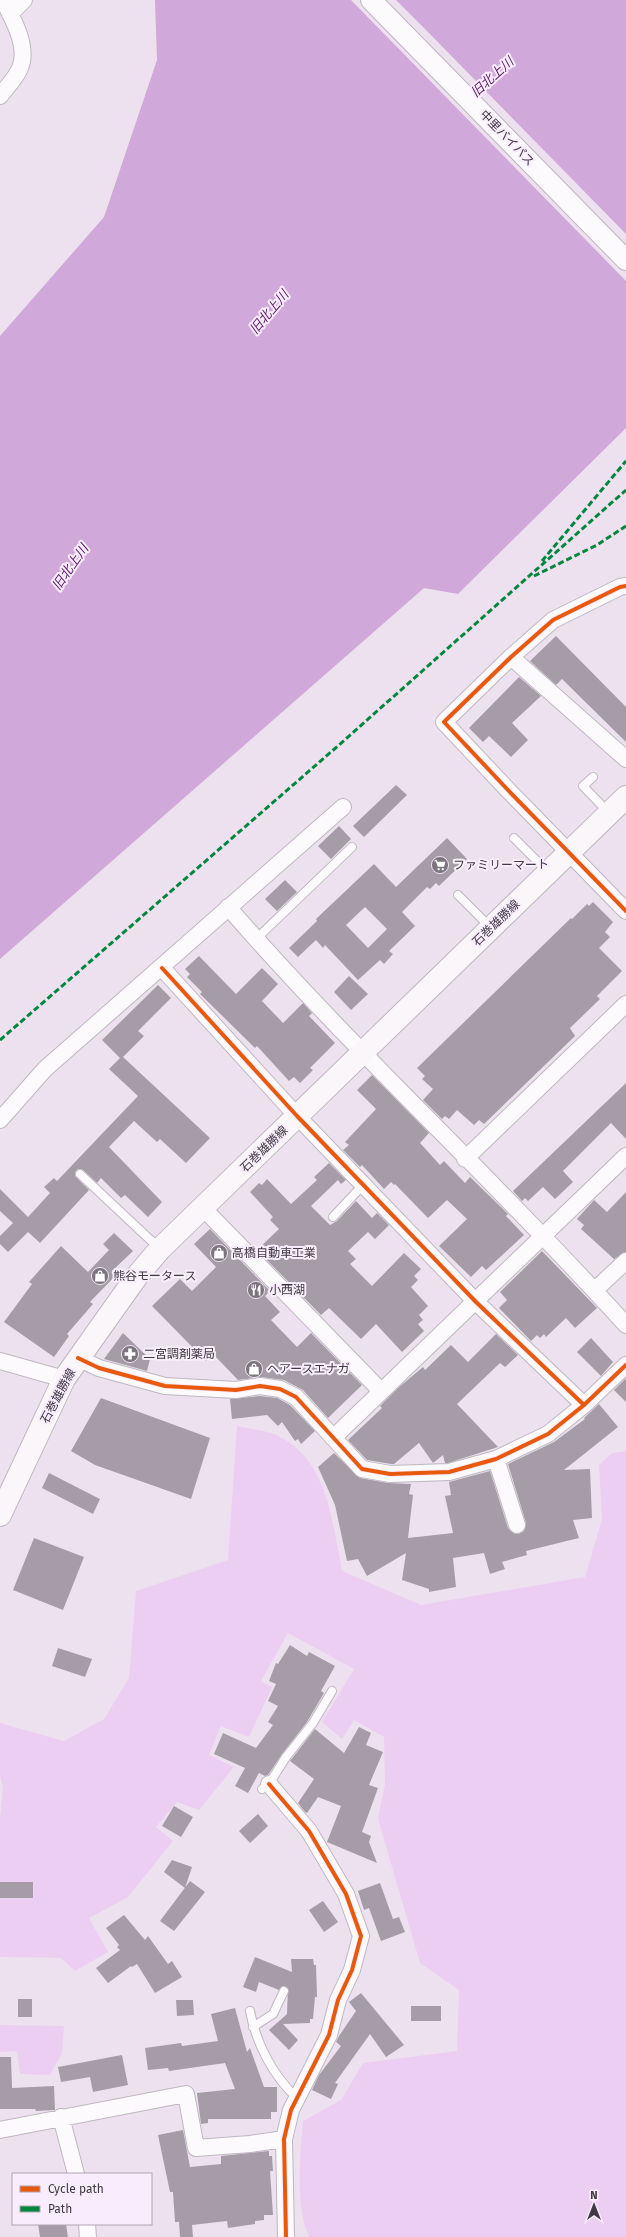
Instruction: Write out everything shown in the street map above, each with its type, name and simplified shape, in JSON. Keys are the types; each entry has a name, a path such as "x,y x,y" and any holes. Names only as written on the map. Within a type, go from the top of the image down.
{"main road":[{"name":"石巻雄勝線","path":"0,1515 64,1379 137,1276 160,1249 626,797"}],"street":[{"path":"0,96 20,69 24,56 18,33 7,7 24,0"},
{"name":"中里バイパス","path":"371,0 626,260"},
{"path":"626,586 620,587 553,620 511,657 444,722 568,853 626,910"},
{"path":"511,657 626,759"},
{"path":"0,1120 45,1069 162,968 228,907 343,807"},
{"path":"228,907 256,940 466,1159 544,1237 626,1324"},
{"path":"162,968 297,1116 363,1185 476,1302 584,1405"},
{"path":"466,1159 626,1004"},
{"path":"333,1438 544,1237 626,1156"},
{"path":"202,1208 381,1391"},
{"path":"595,1290 626,1261"},
{"path":"78,1358 99,1368 165,1386 236,1390 260,1386 280,1389 296,1397 362,1469 390,1474 449,1472 496,1459 548,1434 584,1405 626,1365"},
{"path":"0,1361 64,1379"},
{"path":"496,1459 517,1525"},
{"path":"266,1787 309,1831 346,1894 361,1936 352,1970 338,2000 329,2035 291,2110 284,2139 286,2237"},
{"path":"0,2130 186,2094 196,2148 250,2144 284,2139"},
{"path":"61,2117 76,2173"},
{"path":"87,2225 88,2237"}],"lane":[{"path":"593,777 583,786 609,813"},
{"path":"514,838 548,872"},
{"path":"256,940 352,847"},
{"path":"458,895 491,928"},
{"path":"80,1174 160,1249"},
{"path":"333,1216 363,1185"},
{"path":"266,1787 286,1757 313,1723 332,1691"},
{"path":"253,2027 273,2014 284,1991"},
{"path":"250,2011 258,2042 285,2087 297,2098"}],"shaded area":[{"path":"237,1426 276,1435 293,1445 307,1459 317,1475 325,1493 335,1532 342,1571 421,1605 585,1577 602,1519 599,1465 612,1453 626,1451 626,2237 309,2237 305,2225 300,2196 300,2164 303,2121 341,2100 363,2063 457,2051 459,1990 420,1963 378,1819 385,1784 384,1737 354,1720 342,1739 322,1722 354,1669 288,1633 261,1681 272,1687 249,1737 221,1726 209,1755 234,1767 199,1810 177,1802 156,1827 173,1841 128,1897 89,1918 108,1952 75,1971 61,1958 0,1957 0,1818 3,1788 0,1776 0,1723 64,1741 104,1719 129,1678 136,1591 228,1560"},
{"path":"0,2025 64,2026 62,2053 50,2075 20,2074 17,2051 0,2052"}],"water":[{"name":"旧北上川","path":"155,0 626,0 626,428 458,594 424,588 0,959 0,336 104,217 157,60"}],"pier":[{"path":"351,0 396,0 626,234 626,281"}],"building":[{"path":"556,636 626,707 626,742 562,679 556,685 530,661"},
{"path":"519,677 541,696 512,723 528,740 511,757 489,736 483,742 469,728"},
{"path":"396,785 407,795 364,837 353,826"},
{"path":"339,826 351,839 331,859 318,846"},
{"path":"447,838 467,859 439,886 436,883 430,889 427,887 402,912 415,926 389,951 393,954 384,964 380,960 358,980 325,945 323,948 316,940 298,957 289,948 317,921 316,919 374,864 396,887","holes":["365,907 387,929 368,948 346,925"]},
{"path":"285,880 297,892 277,911 265,899"},
{"path":"593,902 613,922 605,932 610,937 599,948 622,971 597,996 600,999 570,1028 575,1036 484,1124 479,1120 474,1125 457,1110 449,1119 445,1116 442,1119 423,1100 433,1089 422,1079 425,1076 417,1068 571,918 572,919 587,904 589,906"},
{"path":"199,956 236,994 262,968 278,984 262,1001 283,1023 303,1003 312,1013 309,1016 335,1043 310,1068 313,1070 300,1083 294,1077 289,1081 257,1046 255,1048 200,994 202,992 187,977 190,974 185,969"},
{"path":"349,976 368,994 351,1010 334,992"},
{"path":"158,985 171,998 138,1031 144,1036 123,1057 210,1138 186,1163 160,1139 157,1142 134,1121 109,1147 162,1202 148,1217 125,1195 121,1198 101,1178 97,1183 83,1170 78,1169 75,1172 75,1176 89,1190 40,1243 28,1232 8,1252 0,1244 0,1236 13,1223 0,1211 0,1189 28,1217 50,1193 44,1187 54,1178 57,1181 138,1096 109,1069 120,1058 102,1040"},
{"path":"372,1075 429,1133 420,1143 440,1165 444,1161 465,1183 470,1177 508,1214 506,1216 524,1235 486,1270 482,1266 471,1277 439,1246 467,1219 447,1200 428,1218 395,1184 394,1185 391,1182 384,1189 362,1165 360,1167 343,1150 349,1145 345,1142 376,1109 357,1090"},
{"path":"626,1083 626,1139 611,1123 563,1171 573,1182 555,1199 543,1187 528,1201 525,1198 522,1201 513,1191"},
{"path":"329,1163 346,1180 341,1184 338,1180 311,1206 330,1225 337,1221 356,1201 372,1218 377,1213 389,1225 375,1239 368,1232 348,1251 356,1259 350,1264 372,1286 404,1253 421,1269 414,1276 418,1280 411,1287 428,1306 419,1315 423,1320 418,1324 424,1331 402,1352 376,1324 361,1339 329,1308 321,1315 257,1250 279,1229 270,1220 273,1217 250,1192 259,1183 262,1185 267,1179 291,1204 317,1180 314,1177"},
{"path":"626,1192 626,1252 614,1259 581,1229 584,1225 577,1219 594,1200 607,1212"},
{"path":"210,1229 270,1291 265,1296 280,1312 271,1320 297,1347 311,1333 362,1385 328,1418 303,1390 284,1380 261,1377 238,1380 213,1354 206,1361 152,1306 180,1279 192,1291 216,1267 194,1244"},
{"path":"114,1233 133,1251 112,1271 116,1275 90,1302 93,1304 67,1334 69,1336 54,1357 4,1322 32,1284 29,1282 61,1246 88,1272 109,1250 103,1244"},
{"path":"542,1251 597,1308 575,1328 566,1318 546,1337 544,1334 540,1338 537,1335 531,1341 499,1308 507,1300 500,1292"},
{"path":"123,1333 150,1359 147,1371 104,1359"},
{"path":"496,1334 518,1355 505,1367 500,1363 457,1404 498,1447 448,1463 445,1463 443,1455 433,1463 419,1443 394,1464 391,1464 367,1460 348,1440 382,1408 380,1406 398,1388 423,1367 425,1370 451,1345 468,1362"},
{"path":"591,1338 613,1362 601,1376 577,1352"},
{"path":"625,1379 626,1380 626,1402 614,1390"},
{"path":"260,1396 277,1398 290,1405 315,1431 301,1444 298,1439 295,1441 282,1422 278,1426 267,1415 232,1419 230,1399"},
{"path":"101,1398 210,1438 191,1499 95,1465 71,1451"},
{"path":"599,1404 618,1427 564,1470 590,1469 592,1518 573,1520 579,1538 526,1551 527,1555 502,1562 505,1569 490,1574 484,1553 453,1558 456,1587 429,1592 429,1589 402,1580 406,1553 367,1576 358,1559 347,1561 335,1505 318,1467 334,1453 360,1478 388,1483 411,1484 409,1494 413,1495 408,1538 453,1533 445,1496 451,1495 449,1482 490,1471 508,1528 515,1534 519,1534 524,1531 526,1523 508,1464 554,1442 585,1419 584,1418"},
{"path":"49,1473 100,1499 93,1514 42,1488"},
{"path":"34,1538 84,1557 63,1610 13,1590"},
{"path":"290,1645 307,1656 309,1652 335,1666 321,1691 324,1693 307,1722 268,1775 265,1776 259,1773 248,1793 235,1786 245,1768 214,1754 223,1733 256,1748 273,1725 268,1722 278,1706 268,1701 276,1684 269,1681 276,1663 278,1664"},
{"path":"58,1648 92,1659 85,1677 52,1666"},
{"path":"359,1727 371,1733 366,1745 383,1752 369,1785 378,1788 362,1832 371,1836 369,1842 377,1863 327,1842 341,1806 318,1797 307,1813 305,1812 298,1803 314,1779 290,1761 315,1729 344,1753"},
{"path":"174,1806 193,1817 181,1837 162,1826"},
{"path":"258,1814 268,1826 250,1843 239,1831"},
{"path":"172,1860 192,1867 185,1888 164,1872"},
{"path":"190,1881 205,1892 174,1931 160,1921"},
{"path":"0,1882 33,1882 33,1898 0,1898"},
{"path":"380,1883 393,1919 399,1917 405,1932 381,1941 369,1908 364,1910 358,1891"},
{"path":"323,1901 338,1922 324,1932 309,1910"},
{"path":"124,1915 145,1940 148,1936 168,1964 172,1961 182,1977 155,1993 137,1964 132,1967 131,1966 108,1983 96,1968 120,1950 117,1947 119,1945 106,1928"},
{"path":"255,1957 292,1972 291,1959 313,1959 314,1965 316,1965 317,1997 315,1997 313,2019 310,2019 310,2023 283,2024 298,2040 289,2050 269,2030 287,2014 288,1988 283,1986 279,1990 259,1982 256,1992 243,1987"},
{"path":"361,1993 404,2045 386,2057 370,2034 335,2083 338,2084 331,2099 312,2090 319,2075 341,2046 336,2042 356,2011 349,2002"},
{"path":"18,1999 32,1999 32,2017 18,2017"},
{"path":"176,2000 193,2000 194,2015 177,2016"},
{"path":"411,2006 441,2006 441,2021 411,2021"},
{"path":"235,2008 247,2052 250,2048 264,2087 277,2087 277,2112 271,2112 271,2119 208,2119 208,2123 201,2124 197,2093 235,2089 225,2063 169,2071 168,2068 148,2070 145,2048 181,2043 182,2046 218,2041 211,2014"},
{"path":"122,2055 128,2085 93,2092 90,2077 61,2082 58,2067"},
{"path":"0,2057 11,2057 12,2088 54,2086 55,2110 36,2111 35,2109 0,2109"},
{"path":"183,2130 190,2167 221,2164 221,2156 269,2151 269,2156 272,2156 273,2171 270,2171 273,2215 264,2215 264,2220 255,2221 255,2224 228,2228 227,2221 192,2225 193,2237 180,2237 179,2222 175,2222 173,2192 170,2192 158,2135"},
{"path":"38,2225 66,2225 68,2237 40,2237"}],"marked path":[{"path":"542,561 626,461"},
{"path":"0,1040 339,745 626,490"},
{"path":"534,576 597,545 626,526"}],"cycle path":[{"path":"626,586 620,587 553,620 511,657 444,722 626,911"},
{"path":"162,968 297,1116 476,1302 584,1405"},
{"path":"78,1358 99,1368 165,1386 236,1390 260,1386 280,1389 296,1397 362,1469 390,1474 449,1472 496,1459 548,1434 584,1405 626,1365"},
{"path":"269,1784 309,1831 346,1894 361,1936 352,1970 338,2000 329,2035 291,2110 284,2139 286,2237"}],"place":[{"name":"ファミリーマート","path":"440,865"},
{"name":"高橋自動車工業","path":"219,1253"},
{"name":"熊谷モータース","path":"100,1276"},
{"name":"小西湖","path":"256,1290"},
{"name":"二宮調剤薬局","path":"130,1354"},
{"name":"ヘアースエナガ","path":"254,1369"}]}
